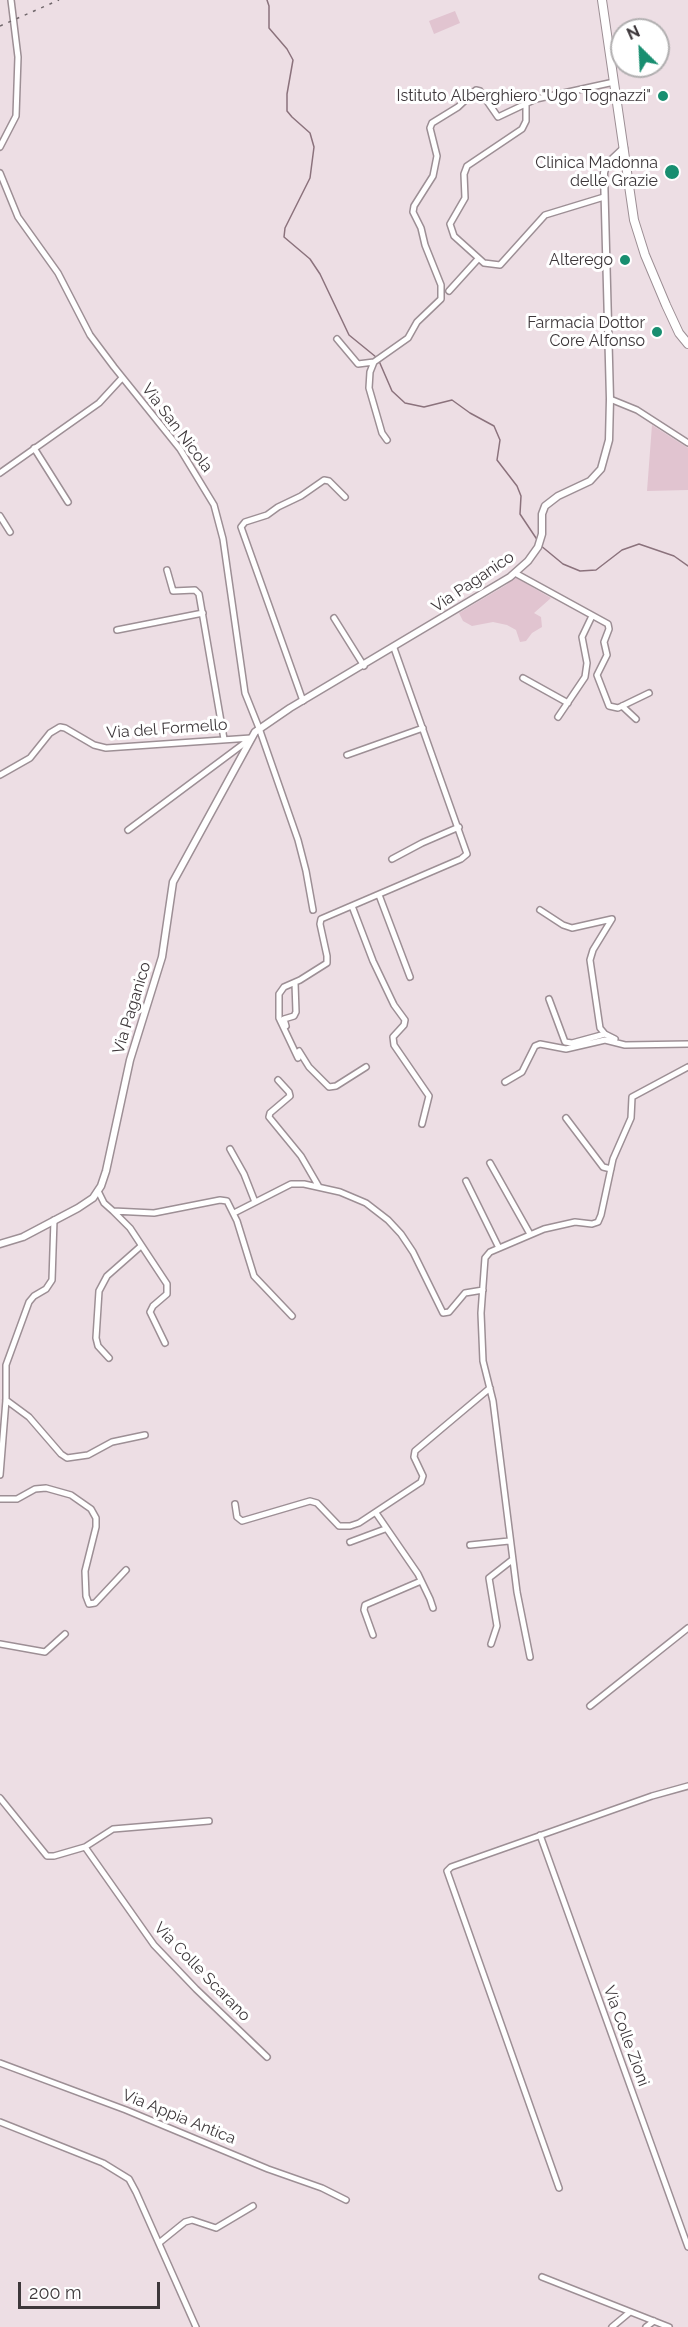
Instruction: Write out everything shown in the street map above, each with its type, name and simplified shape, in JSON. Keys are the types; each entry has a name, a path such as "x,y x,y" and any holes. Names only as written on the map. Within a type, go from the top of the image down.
{"main road":[{"path":"602,0 633,214 642,244 676,328 688,344"}],"street":[{"path":"0,147 16,116 19,61 11,0"},
{"path":"387,440 381,433 369,388 370,372 374,362 406,339 417,322 441,298 441,285 413,212 414,206 431,180 436,159 431,125 455,109 476,90 480,91 496,117 526,103 614,82"},
{"path":"526,103 526,121 522,129 470,163 465,170 465,198 452,218 450,228 456,238 478,259 488,265 501,264 547,214 604,197"},
{"name":"Via Paganico","path":"128,830 251,738 260,728 303,700 497,587 515,573 536,551 542,534 542,516 545,506 561,495 592,480 601,469 609,436 610,399 605,168 624,148"},
{"name":"Via San Nicola","path":"0,173 18,218 56,270 90,334 122,378 180,448 205,487 215,508 223,539 244,690 260,728"},
{"path":"449,291 478,259"},
{"path":"337,339 358,364 374,362"},
{"path":"0,473 99,403 122,378"},
{"path":"610,399 638,410 688,443"},
{"path":"34,448 68,502"},
{"path":"303,700 241,527 244,523 267,515 301,496 324,480 329,481 345,497"},
{"path":"0,516 10,532"},
{"path":"167,570 174,592 198,591 224,739"},
{"path":"515,573 606,623 609,627 604,642 608,655 598,671 599,683 609,706 614,708 622,706 649,693"},
{"path":"117,630 203,613"},
{"path":"558,717 586,675 587,659 582,637 592,616"},
{"path":"334,618 364,666"},
{"path":"298,1058 281,1025 278,1014 280,990 324,966 327,962 321,919 465,856 467,850 394,648"},
{"path":"523,678 568,703"},
{"path":"622,706 636,719"},
{"name":"Via del Formello","path":"0,775 32,756 50,733 60,727 94,745 106,748 251,738"},
{"path":"260,728 301,849 313,910"},
{"path":"347,755 423,728"},
{"name":"Via Paganico","path":"98,1191 107,1168 130,1060 162,957 173,882 222,796 251,738"},
{"path":"392,859 427,840 459,827"},
{"path":"379,895 410,977"},
{"path":"352,906 371,957 394,1005 405,1020 404,1025 393,1037 393,1045 429,1095 422,1124"},
{"path":"540,910 572,928 612,919 593,950 590,960 600,1028 605,1035 631,1045"},
{"path":"295,983 297,1012 294,1016 285,1018 284,1022 307,1065 325,1084 331,1087 366,1067"},
{"path":"549,999 565,1042 572,1044 605,1035"},
{"path":"505,1082 522,1072 538,1044 568,1049 606,1040 631,1045 688,1044"},
{"path":"530,1657 517,1595 490,1388 482,1352 484,1258 488,1253 530,1234 572,1223 593,1224 598,1222 611,1169 630,1120 633,1097 688,1067"},
{"path":"278,1080 290,1096 270,1113 269,1117 301,1156 319,1187"},
{"path":"566,1118 603,1167 611,1169"},
{"path":"230,1149 244,1174 255,1202"},
{"path":"490,1163 530,1234"},
{"path":"466,1181 499,1248"},
{"path":"234,1213 288,1184 299,1183 355,1197 390,1222 404,1237 442,1312 449,1312 465,1293 483,1290"},
{"path":"0,1244 23,1236 83,1205 98,1191 104,1203 128,1225 167,1286 167,1294 153,1306 150,1312 165,1343"},
{"path":"113,1211 154,1213 221,1200 228,1202 234,1213 254,1276 292,1316"},
{"path":"0,1475 6,1400 6,1365 29,1303 34,1296 46,1289 52,1280 54,1220"},
{"path":"109,1359 98,1346 96,1336 100,1288 113,1270 141,1246"},
{"path":"235,1504 237,1516 242,1521 310,1501 316,1503 342,1527 356,1524 376,1513 422,1479 422,1473 414,1457 417,1449 490,1388"},
{"path":"6,1400 29,1418 67,1458 88,1455 112,1442 145,1435"},
{"path":"0,1499 16,1500 35,1489 48,1488 71,1495 91,1509 96,1518 96,1527 86,1563 85,1586 89,1604 95,1603 126,1570"},
{"path":"376,1513 421,1581 433,1608"},
{"path":"350,1542 385,1528"},
{"path":"470,1545 509,1541"},
{"path":"491,1644 496,1626 489,1579 491,1575 512,1560"},
{"path":"373,1635 364,1610 365,1605 421,1581"},
{"path":"591,1706 688,1628"},
{"path":"0,1644 45,1652 65,1634"},
{"path":"559,2188 447,1873 449,1868 540,1835 663,1792 688,1786"},
{"path":"0,1798 45,1855 54,1856 86,1847 112,1829 209,1821"},
{"name":"Via Colle Zioni","path":"540,1835 688,2247"},
{"name":"Via Colle Scarano","path":"86,1847 158,1949 267,2057"},
{"name":"Via Appia Antica","path":"0,2063 126,2109 346,2200"},
{"path":"0,2122 99,2161 124,2175 135,2189 196,2327"},
{"path":"159,2243 186,2221 216,2228 253,2206"},
{"path":"542,2277 669,2327"},
{"path":"612,2327 630,2312"},
{"path":"646,2327 654,2321"}],"shaded area":[{"path":"455,11 460,23 434,34 429,21"},
{"path":"652,425 688,448 688,490 647,491"},
{"path":"515,577 551,598 534,613 541,617 542,627 532,633 526,641 520,642 516,630 507,625 493,622 472,626 463,621 459,613 506,585"}],"waterway":[{"path":"267,0 269,28 293,60 287,94 287,111 310,133 314,147 310,178 285,228 284,237 310,259 320,274 349,335 376,357"},
{"path":"379,361 392,391 405,403 424,407 452,400 494,426 500,440 497,460 517,486 521,496 520,514 538,541"},
{"path":"540,545 563,564 580,571 596,570 622,550 639,544 674,556 688,566"}],"railway":[{"path":"0,26 59,0"}],"place":[{"name":"Istituto Alberghiero \"Ugo Tognazzi\"","path":"663,96"},
{"name":"Clinica Madonna delle Grazie","path":"672,172"},
{"name":"Alterego","path":"625,260"},
{"name":"Farmacia Dottor Core Alfonso","path":"657,332"}]}
